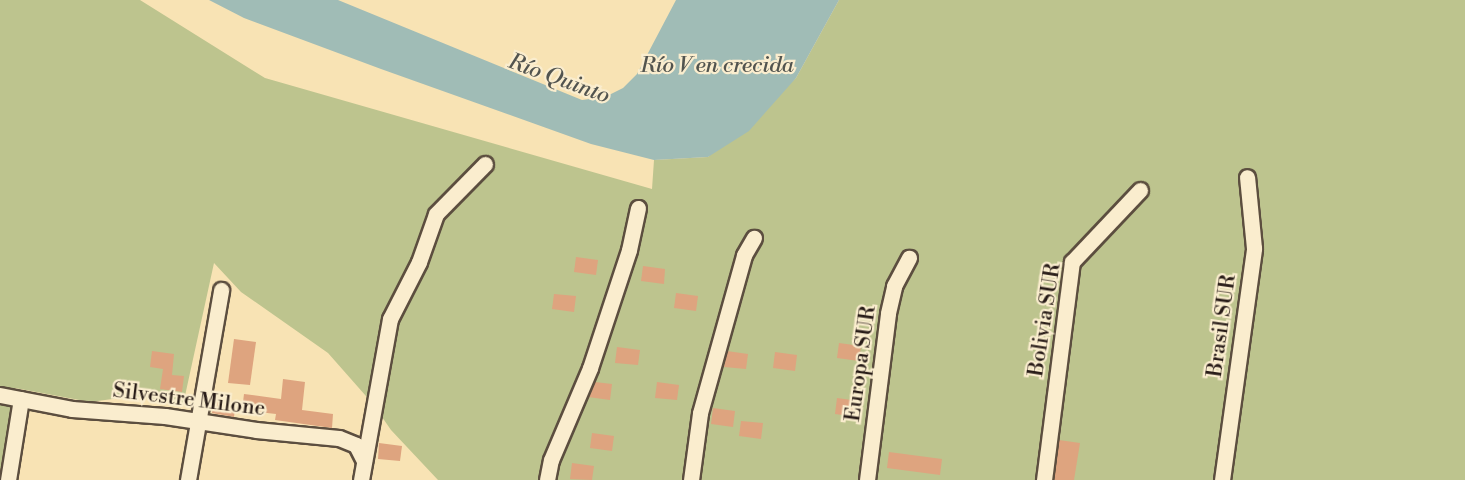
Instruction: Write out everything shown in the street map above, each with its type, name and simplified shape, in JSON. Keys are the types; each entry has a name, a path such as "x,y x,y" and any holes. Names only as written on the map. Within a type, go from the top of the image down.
{"street":[{"path":"361,480 390,319 419,262 436,214 485,164"},
{"name":"Brasil SUR","path":"1222,480 1254,248 1247,177"},
{"name":"Bolivia SUR","path":"1044,480 1072,262 1140,190"},
{"path":"547,480 551,460 590,368 629,250 638,208"},
{"path":"691,480 700,413 744,255 754,238"},
{"name":"Europa SUR","path":"867,480 888,313 894,286 909,258"},
{"path":"188,480 196,422 221,290"},
{"name":"Silvestre Milone","path":"0,395 72,409 165,416 196,422 339,438 356,445 364,461"},
{"path":"8,480 21,399"}],"green space":[{"path":"0,0 140,0 265,78 652,189 654,160 708,157 796,78 839,0 1465,0 1465,480 438,480 391,430 373,404 328,353 241,292 214,263 183,405 135,396 90,402 15,388 0,472"}],"water":[{"name":"Río V en crecida","path":"209,0 338,0 582,100 605,97 623,88 637,74 676,0 839,0 796,78 749,131 708,157 654,160 591,144 381,69 244,18"}],"building":[{"path":"576,257 598,260 596,275 574,272"},
{"path":"643,266 665,269 664,284 641,281"},
{"path":"676,293 698,296 696,311 674,308"},
{"path":"554,294 576,296 574,312 552,309"},
{"path":"234,339 256,342 250,385 228,383"},
{"path":"839,343 861,346 859,361 837,358"},
{"path":"617,347 640,350 638,365 615,363"},
{"path":"152,351 174,354 172,375 184,376 182,392 160,389 163,369 150,367"},
{"path":"727,351 748,354 746,369 724,367"},
{"path":"775,352 797,355 795,371 773,368"},
{"path":"283,379 305,382 302,410 333,414 332,428 275,420 276,414 242,410 244,394 281,399"},
{"path":"595,382 612,384 610,400 588,397"},
{"path":"657,382 679,385 677,400 655,398"},
{"path":"837,398 859,401 857,417 835,414"},
{"path":"214,399 236,402 234,417 212,413"},
{"path":"713,408 735,411 733,427 711,424"},
{"path":"741,421 763,423 761,439 739,436"},
{"path":"592,433 614,436 612,451 590,448"},
{"path":"1059,440 1080,443 1074,480 1054,480"},
{"path":"379,443 402,446 400,461 378,459"},
{"path":"889,452 942,459 940,475 887,468"},
{"path":"572,463 594,466 592,480 570,479"}],"water label":[{"name":"Río Quinto","path":"559,79"}]}
